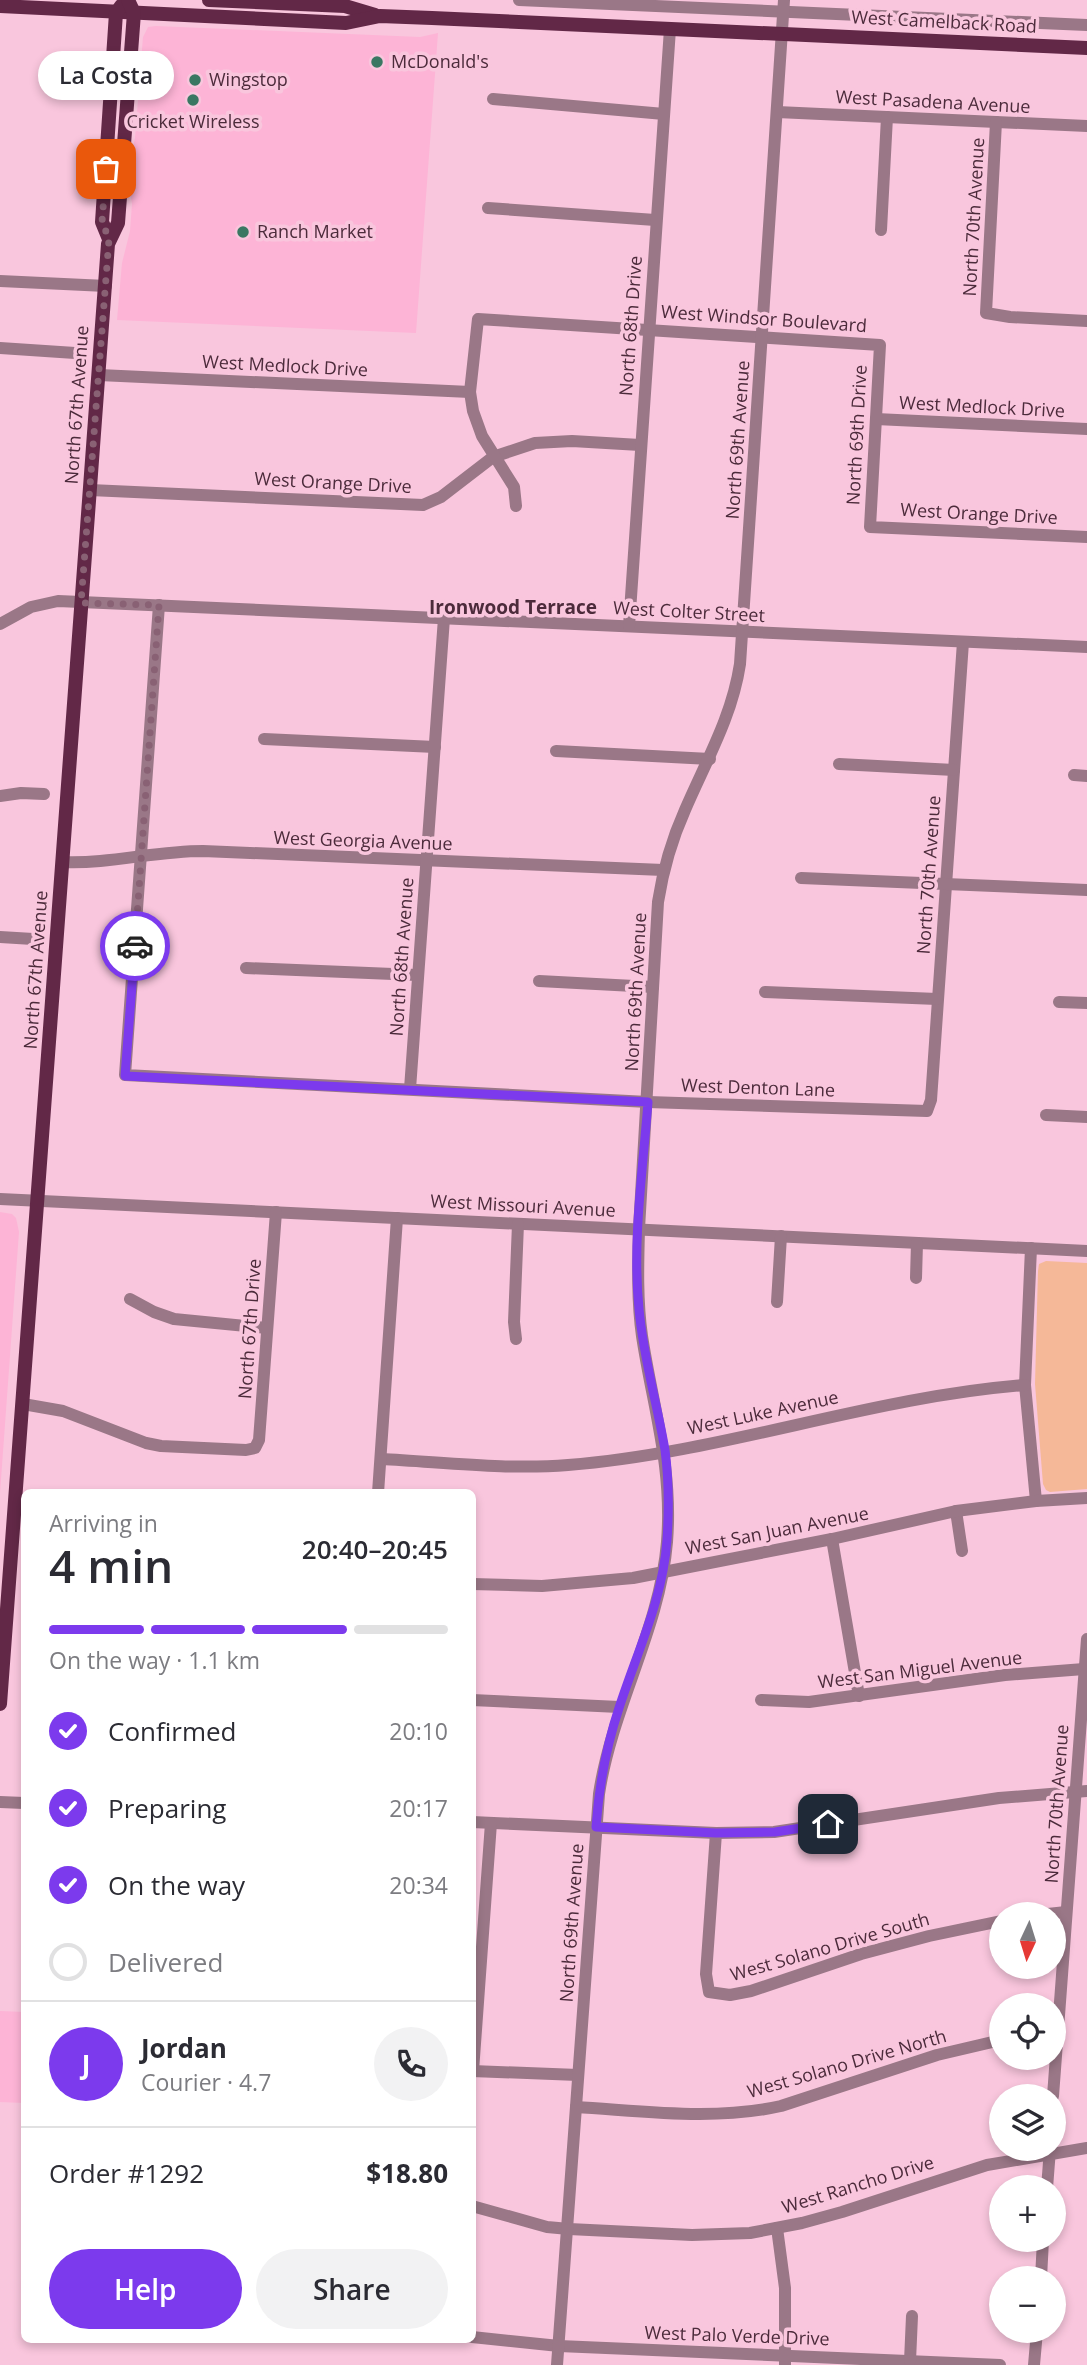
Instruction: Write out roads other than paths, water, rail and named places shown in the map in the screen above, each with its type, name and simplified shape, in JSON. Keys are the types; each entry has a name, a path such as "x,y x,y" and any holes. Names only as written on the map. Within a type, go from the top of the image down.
{"main road":[{"name":"West Camelback Road","path":"209,0 345,6 380,16 1087,48"},
{"name":"West Camelback Road","path":"0,6 125,6 346,23 380,16"},
{"name":"North 67th Avenue","path":"0,1704 106,286 109,239 102,222 125,6"}],"street":[{"name":"West Camelback Road","path":"520,0 784,6 1087,25"},
{"name":"North 69th Avenue","path":"557,2365 569,2229 596,1827 604,1759 649,1627 663,1572 669,1503 665,1451 642,1338 639,1307 639,1229 658,902 663,870 685,811 734,700 740,664 784,6"},
{"name":"North 68th Drive","path":"629,626 670,29"},
{"path":"493,99 664,114"},
{"name":"West Pasadena Avenue","path":"777,112 1087,126"},
{"path":"881,230 887,117"},
{"name":"North 70th Avenue","path":"996,122 986,313 1087,321"},
{"path":"488,208 655,220"},
{"path":"0,281 106,286"},
{"name":"West Windsor Boulevard","path":"470,392 478,318 880,345"},
{"name":"North 69th Drive","path":"870,527 880,345"},
{"path":"0,348 75,352"},
{"name":"West Medlock Drive","path":"99,375 470,392"},
{"path":"470,392 473,411 482,436 514,487 516,506"},
{"name":"West Medlock Drive","path":"876,419 1087,429"},
{"name":"West Orange Drive","path":"90,489 423,505 440,497 493,457 535,443 572,441 640,445"},
{"name":"West Orange Drive","path":"870,527 1087,537"},
{"name":"West Colter Street","path":"0,624 43,603 58,601 1087,647"},
{"path":"142,857 159,605"},
{"name":"North 68th Avenue","path":"410,1089 444,618"},
{"name":"North 70th Avenue","path":"927,1111 931,1100 963,642"},
{"path":"264,739 435,747"},
{"path":"556,751 710,759"},
{"path":"839,764 954,770"},
{"path":"0,796 44,794"},
{"name":"West Georgia Avenue","path":"63,862 87,863 180,851 203,851 663,870"},
{"name":"West Denton Lane","path":"142,857 125,1076 648,1102 927,1111"},
{"path":"801,877 1087,890"},
{"path":"0,937 33,939"},
{"path":"246,968 418,975"},
{"path":"540,981 653,987"},
{"path":"765,992 937,999"},
{"path":"1059,1002 1087,1003"},
{"path":"1046,1115 1087,1117"},
{"name":"West Missouri Avenue","path":"0,1199 1087,1251"},
{"name":"North 67th Drive","path":"23,1404 63,1411 131,1439 162,1446 246,1450 255,1448 259,1440 276,1212"},
{"path":"378,1489 397,1218"},
{"path":"516,1339 514,1322 518,1224"},
{"path":"777,1302 781,1236"},
{"path":"916,1278 917,1243"},
{"path":"1031,1248 1025,1385 1036,1501"},
{"path":"130,1298 154,1312 174,1319 267,1328"},
{"name":"West Luke Avenue","path":"382,1459 537,1466 600,1461 665,1451 904,1401 1025,1385"},
{"name":"West San Juan Avenue","path":"476,1584 542,1586 633,1578 832,1539 956,1511 1087,1498"},
{"path":"956,1511 962,1551"},
{"path":"832,1539 859,1696"},
{"name":"North 70th Avenue","path":"1066,1912 1081,1791 1087,1639"},
{"name":"West San Miguel Avenue","path":"761,1700 809,1702 1005,1675 1084,1669"},
{"path":"476,1700 620,1707"},
{"path":"476,1822 716,1833 775,1832 999,1798 1081,1791"},
{"path":"0,1801 21,1803"},
{"path":"476,2030 491,1823"},
{"name":"West Solano Drive South","path":"716,1833 706,1974 709,1992 730,1995 751,1991 861,1954 989,1924"},
{"name":"West Solano Drive North","path":"576,2107 719,2115 755,2112 937,2055 989,2043"},
{"path":"476,2071 578,2075"},
{"name":"West Rancho Drive","path":"1066,2150 1087,2148"},
{"name":"West Rancho Drive","path":"476,2207 547,2227 714,2235 777,2228 842,2212 962,2171 1006,2161"},
{"path":"777,2228 785,2288 785,2360"},
{"path":"910,2361 912,2316"},
{"name":"West Palo Verde Drive","path":"476,2337 559,2346 785,2360 1000,2365"},
{"path":"1034,2365 1036,2343"}],"place":[{"name":"McDonald's","path":"377,62"},
{"name":"Wingstop","path":"195,80"},
{"name":"Cricket Wireless","path":"193,100"},
{"name":"La Costa","path":"106,169"},
{"name":"Ranch Market","path":"243,232"}],"district":[{"name":"Ironwood Terrace","path":"513,607"}]}
